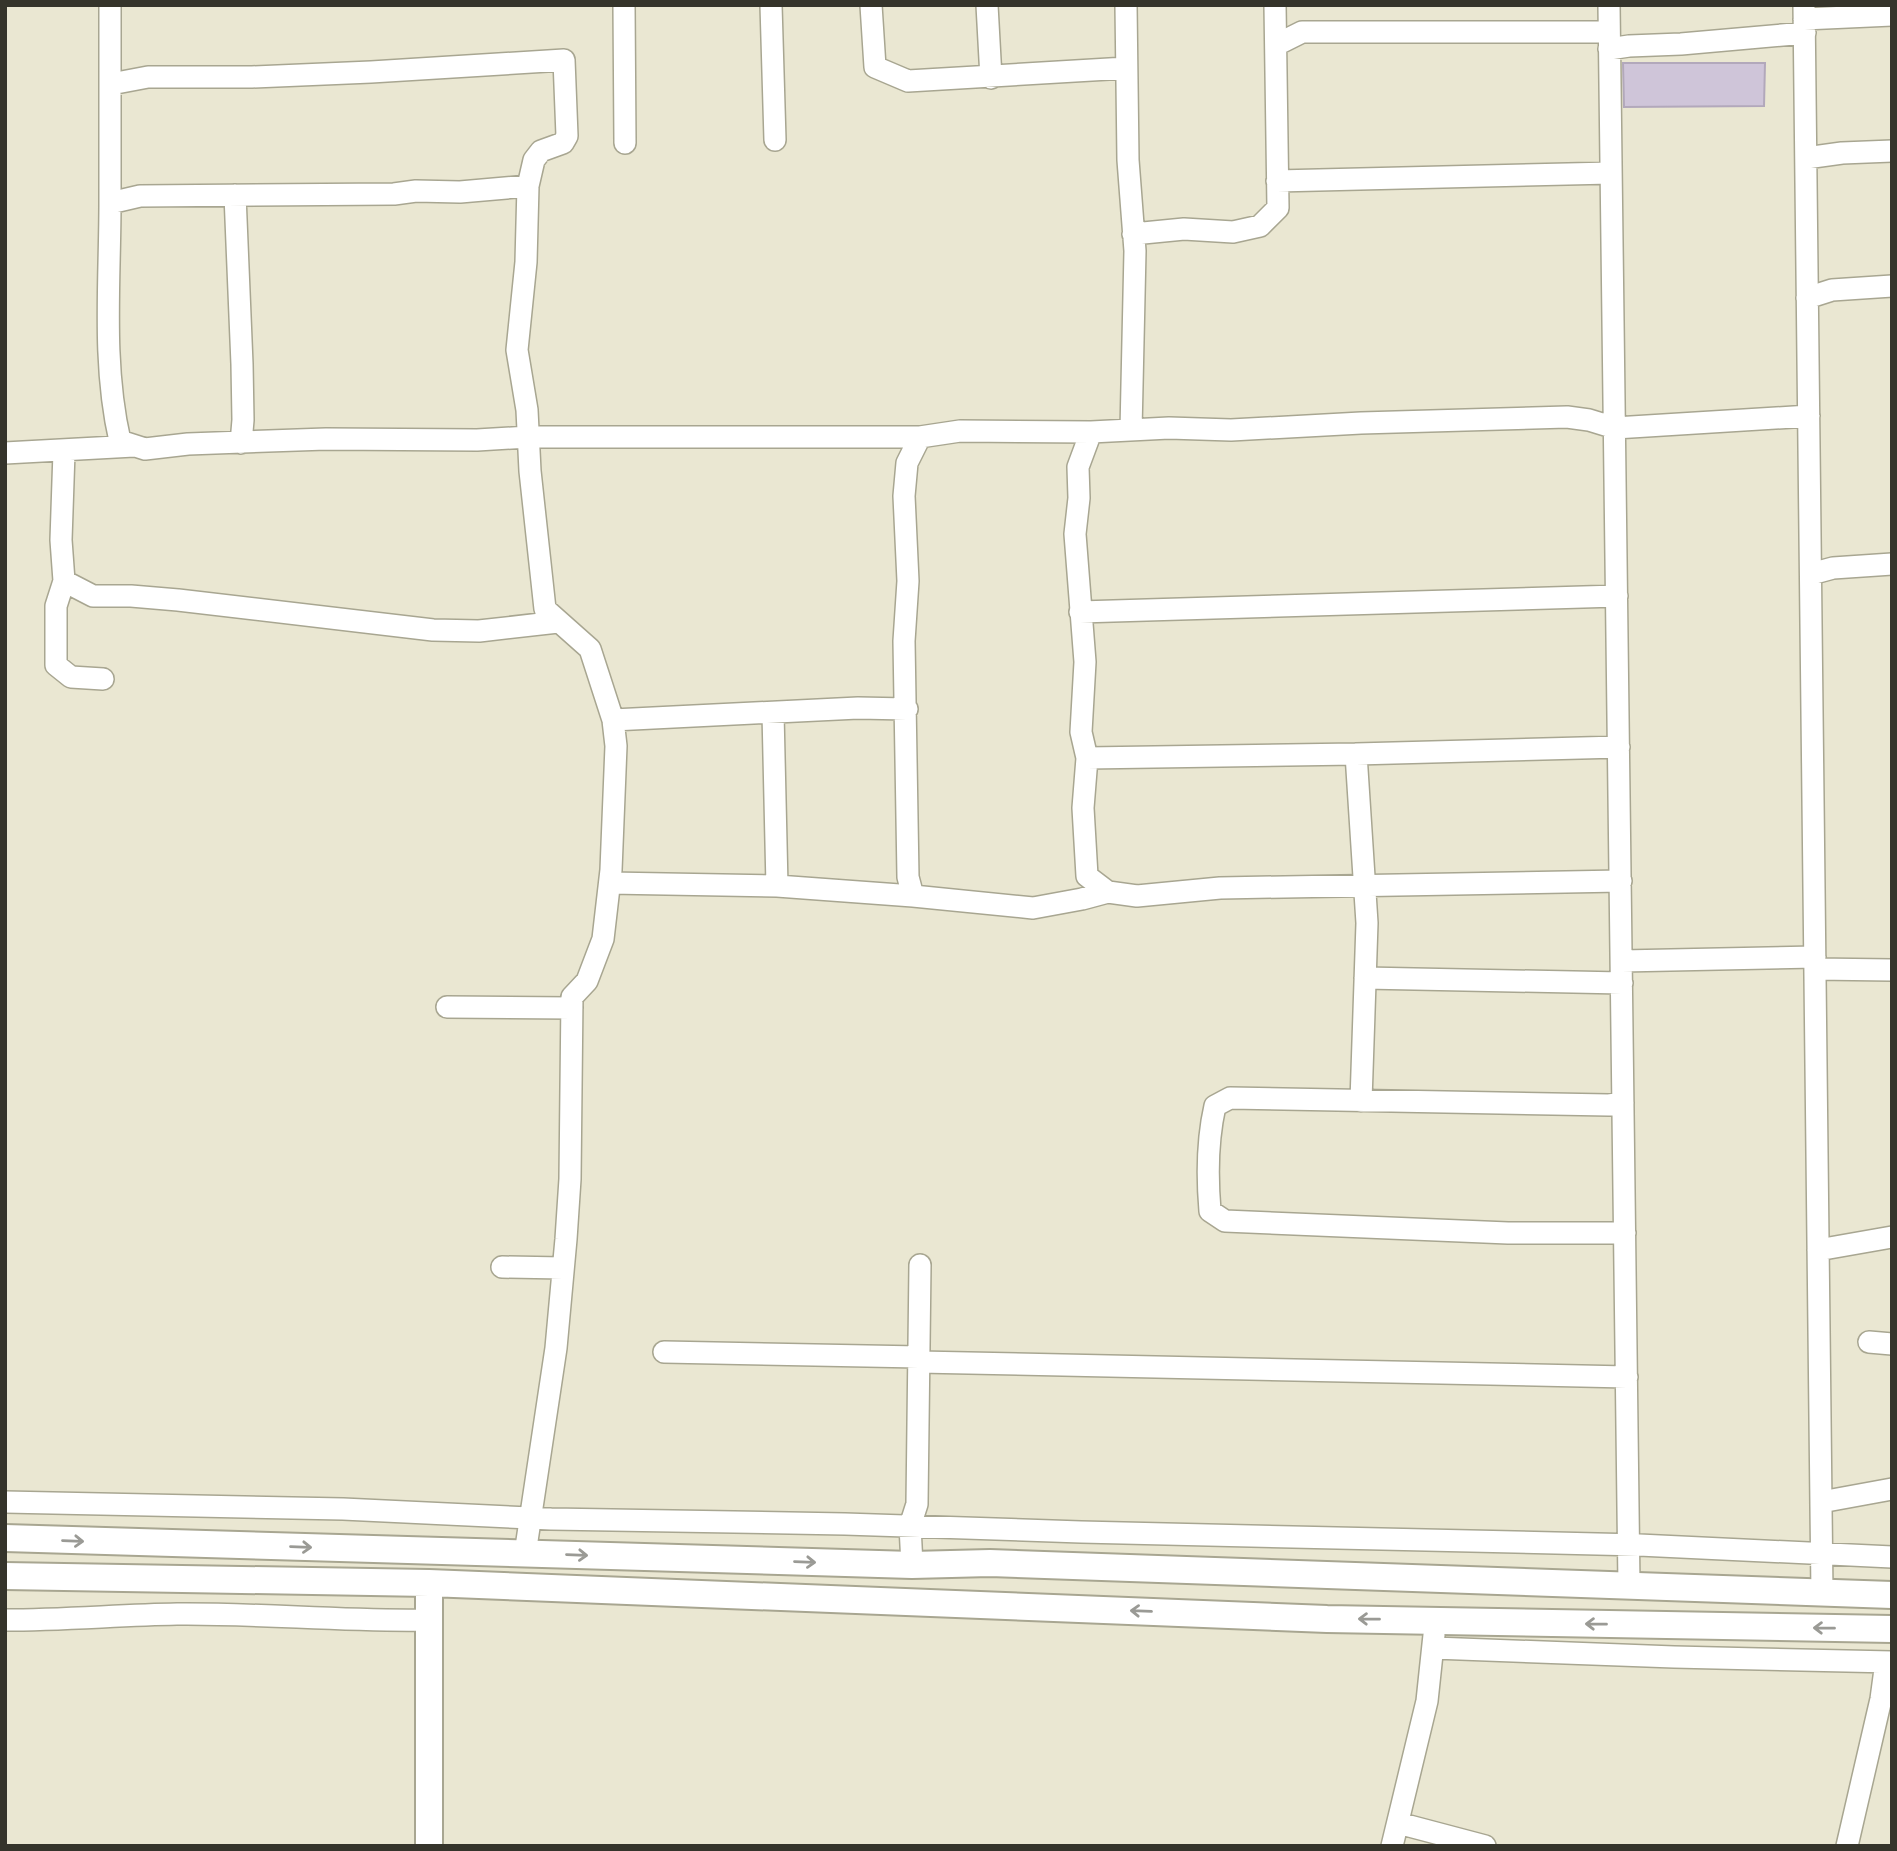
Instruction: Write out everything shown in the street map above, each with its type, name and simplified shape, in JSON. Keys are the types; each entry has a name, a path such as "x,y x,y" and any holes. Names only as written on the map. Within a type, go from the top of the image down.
{"street":[{"path":"110,5 110,352 113,413 120,441 145,449 188,444 326,439 920,437 960,431 1091,432 1169,428 1231,430 1567,417 1615,428 1809,416"},
{"path":"624,5 625,143"},
{"path":"771,5 775,140"},
{"path":"871,5 875,67 908,81 1126,68"},
{"path":"987,5 991,78"},
{"path":"1126,5 1128,160 1133,234 1131,430"},
{"path":"1133,234 1184,229 1233,232 1260,226 1278,208 1275,5"},
{"path":"1609,5 1629,1586"},
{"path":"1276,45 1302,32 1609,40 1629,46 1681,44 1804,19 1892,15"},
{"path":"1804,19 1822,1594"},
{"path":"111,84 148,77 371,72 564,60 567,136 563,143 541,151 534,160 528,186 526,262 517,350 527,410 535,526 545,609 590,649 613,720 614,813 610,883 603,939 587,981 572,997 569,1179 563,1268 543,1443 528,1519 523,1587"},
{"path":"1806,158 1892,151"},
{"path":"1277,181 1611,173"},
{"path":"110,203 140,196 394,194 528,186"},
{"path":"235,195 242,375 241,443"},
{"path":"1807,299 1832,290 1892,286"},
{"path":"1091,432 1078,467 1076,534 1085,662 1081,732 1087,758 1083,807 1087,876 1108,892"},
{"path":"913,896 908,877 907,854 904,641 908,581 904,496 907,463 920,437"},
{"path":"5,453 64,452 136,446"},
{"path":"64,452 61,540 64,581 56,606 55,665 71,677 103,679"},
{"path":"1811,573 1833,568 1892,564"},
{"path":"64,581 93,596 166,599 433,630 479,631 558,622"},
{"path":"1080,612 1617,597"},
{"path":"613,720 858,708 907,709"},
{"path":"773,713 777,886"},
{"path":"1087,758 1619,747"},
{"path":"1356,754 1367,923 1361,1101"},
{"path":"610,883 777,886 1033,908 1108,892 1137,895 1220,888 1621,881"},
{"path":"1622,961 1815,963 1892,970"},
{"path":"1365,978 1622,983"},
{"path":"447,1007 572,1009"},
{"path":"1623,1102 1609,1105 1508,1105 1230,1098 1215,1106 1210,1126 1207,1180 1210,1211 1225,1222 1508,1233 1625,1233"},
{"path":"1818,1250 1892,1237"},
{"path":"912,1565 910,1526 917,1503 920,1265"},
{"path":"502,1267 563,1268"},
{"path":"1870,1342 1892,1344"},
{"path":"664,1352 1627,1377"},
{"path":"1821,1502 1892,1489"},
{"path":"5,1502 342,1509 528,1519 1629,1544 1892,1557"},
{"path":"5,1538 912,1565 990,1563 1892,1595"},
{"path":"5,1576 429,1583 1327,1619 1892,1629"},
{"path":"429,1583 429,1846"},
{"path":"5,1620 67,1620 176,1614 376,1621 429,1619"},
{"path":"1392,1846 1427,1701 1434,1648 1434,1620"},
{"path":"1434,1648 1889,1662 1847,1846"},
{"path":"1398,1823 1485,1846"}],"building":[{"path":"1623,63 1765,63 1764,106 1624,107"}]}
